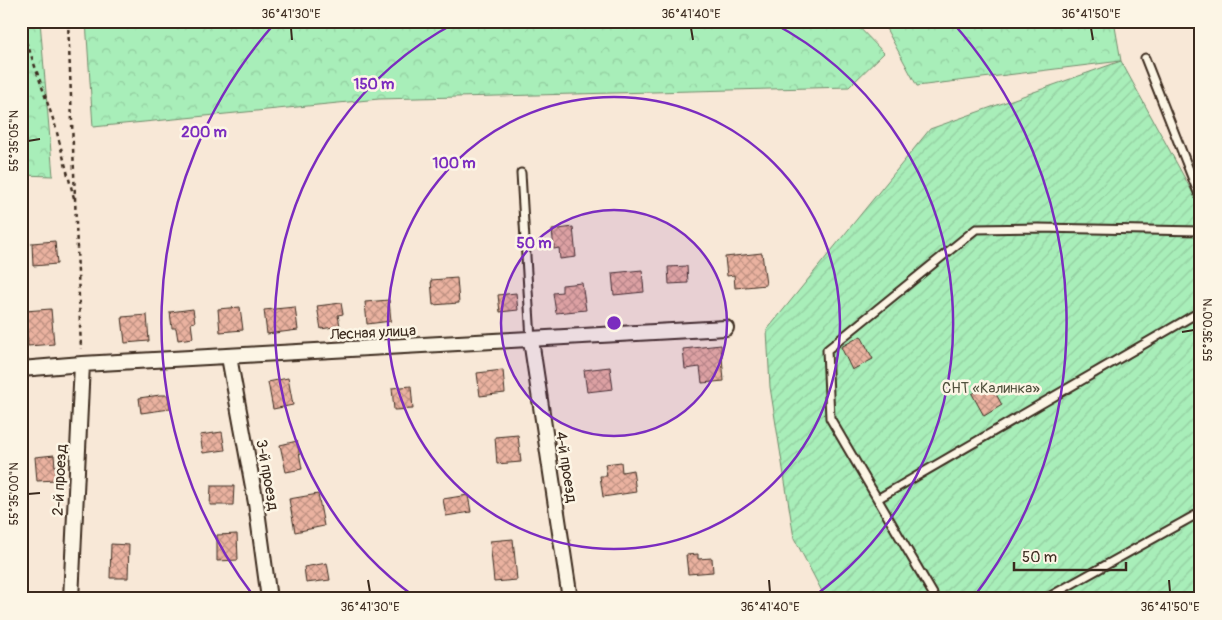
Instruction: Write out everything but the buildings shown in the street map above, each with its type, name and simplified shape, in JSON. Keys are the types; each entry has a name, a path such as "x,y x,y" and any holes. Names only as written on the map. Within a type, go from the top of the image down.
{"street":[{"name":"Лесная улица","path":"21,369 726,328"},
{"name":"4-й проезд","path":"531,340 570,599"},
{"name":"3-й проезд","path":"229,357 256,503 269,599"},
{"name":"2-й проезд","path":"72,599 82,364"}],"lane":[{"path":"1145,58 1201,200"},
{"path":"521,173 531,340"},
{"path":"936,599 879,498 830,418 827,350 976,229 1038,228 1201,232"},
{"path":"879,498 1201,311"},
{"path":"1045,599 1201,512"}],"path":[{"path":"68,21 82,364"},
{"path":"21,35 28,46 55,125 77,208"}],"green space":[{"path":"21,21 40,21 53,176 21,175"},
{"path":"86,21 853,21 884,53 849,87 379,99 93,127"},
{"path":"882,21 1114,21 1121,61 917,86"},
{"name":"СНТ «Калинка»","path":"1121,61 1201,208 1201,599 826,599 794,538 770,387 767,330 930,129"}]}
